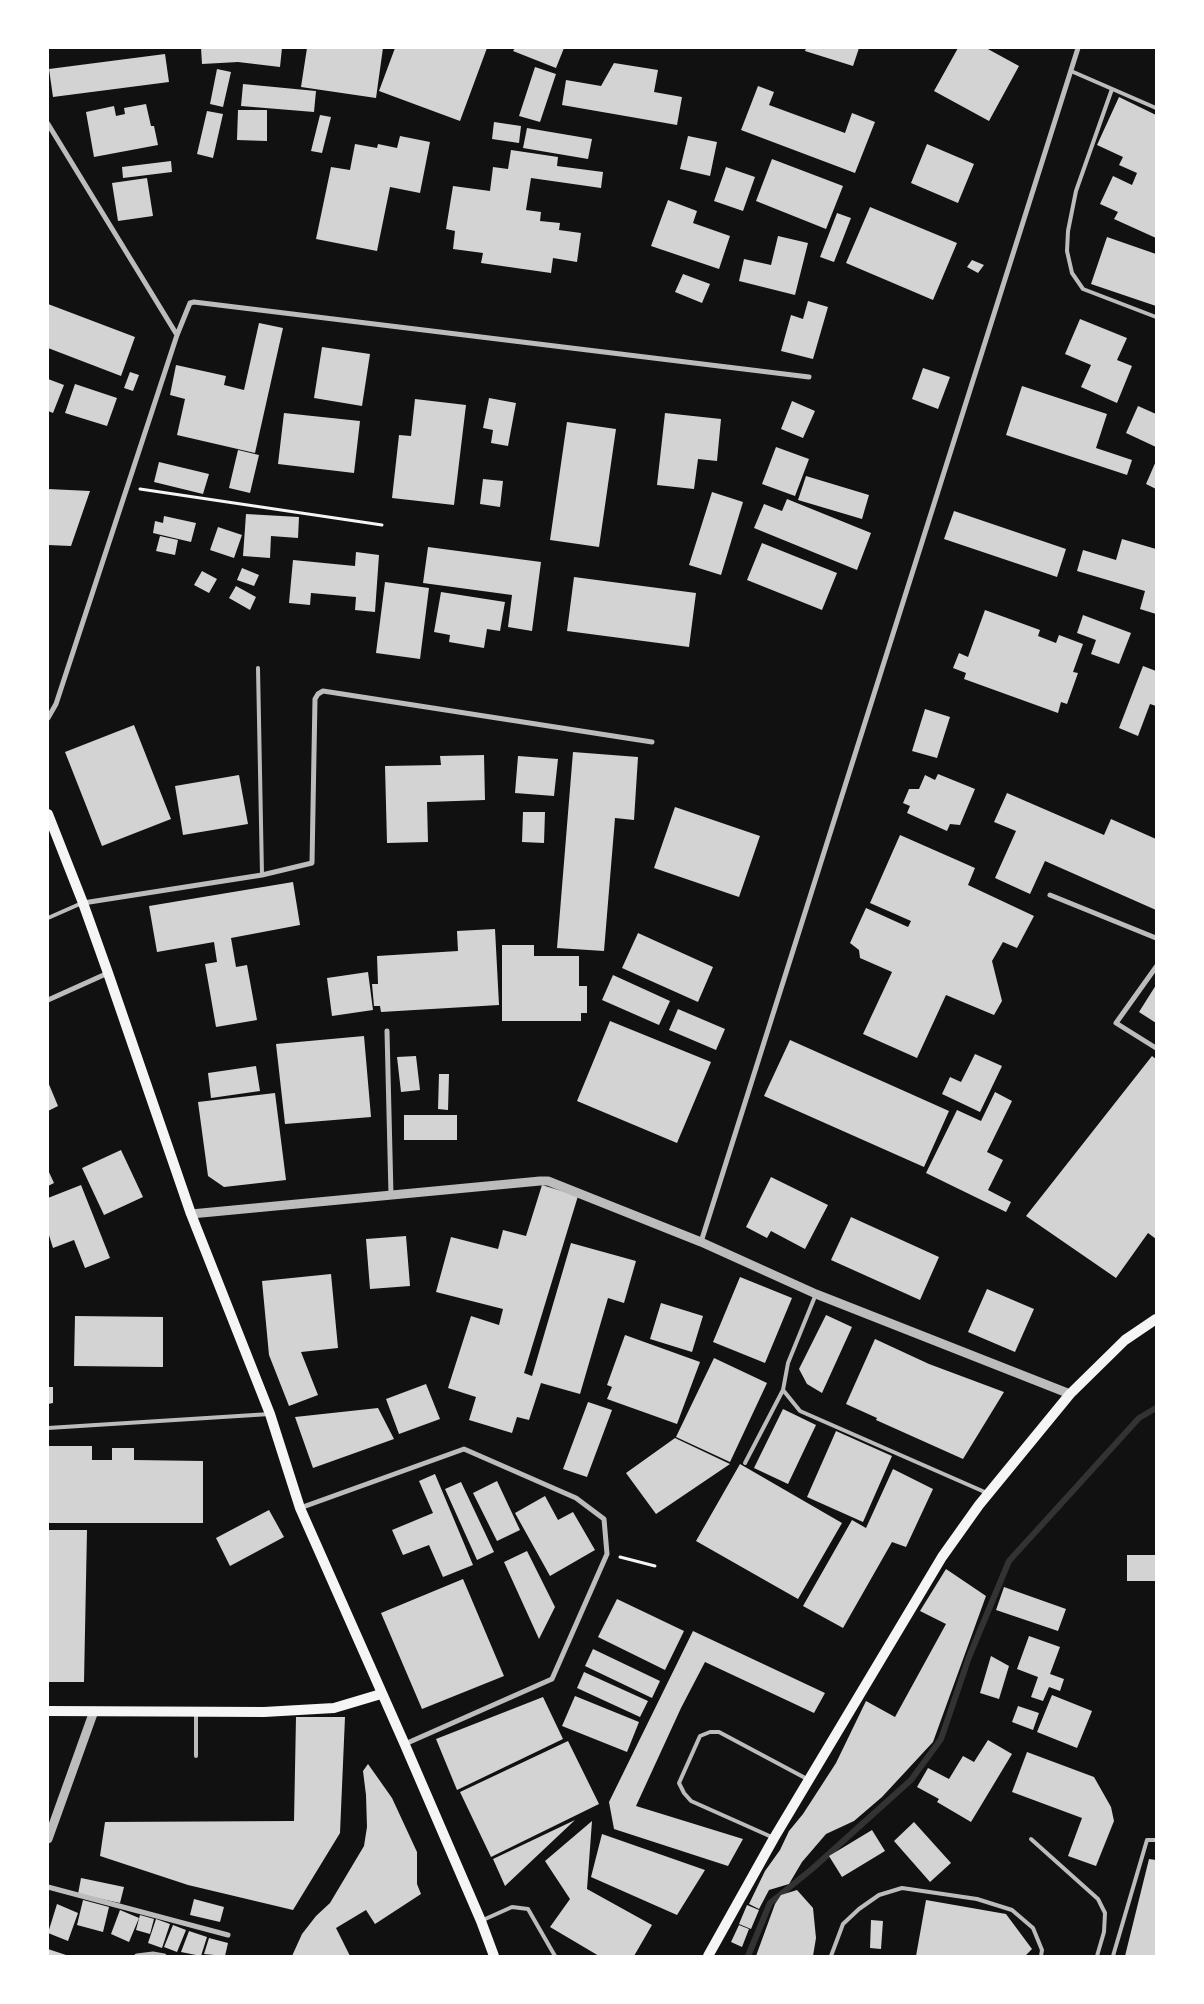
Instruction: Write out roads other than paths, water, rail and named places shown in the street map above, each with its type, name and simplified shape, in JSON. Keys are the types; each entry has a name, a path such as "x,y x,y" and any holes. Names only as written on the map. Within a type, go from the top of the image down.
{"main road":[{"path":"48,814 50,828 83,903 191,1214 270,1414 300,1508 481,1921 493,1956"},
{"path":"708,1956 774,1838 942,1557 988,1493 1070,1394 1126,1340 1156,1319"},
{"path":"48,1711 264,1712 334,1708 381,1694"}],"street":[{"path":"701,1242 1078,48"},
{"path":"48,124 178,335"},
{"path":"48,718 56,704 188,306 194,302 809,377"},
{"path":"83,903 262,875 312,863 315,700 323,690 652,742"},
{"path":"1050,895 1156,938"},
{"path":"1156,967 1116,1023 1156,1048"},
{"path":"48,1000 108,973"},
{"path":"387,1031 390,1195"},
{"path":"191,1214 548,1181 701,1242 816,1294 1070,1394"},
{"path":"300,1508 464,1449 576,1498 604,1519 607,1554 552,1679 404,1744"},
{"path":"48,1839 94,1711"},
{"path":"48,1887 228,1936"},
{"path":"137,1956 152,1954 164,1956"}],"lane":[{"path":"1071,71 1156,108"},
{"path":"1112,89 1076,191 1068,231 1067,251 1072,273 1084,289 1156,317"},
{"path":"258,668 262,875"},
{"path":"48,918 83,903"},
{"path":"745,1462 783,1390 788,1363 816,1294"},
{"path":"783,1390 800,1411 988,1493"},
{"path":"48,1428 270,1414"},
{"path":"196,1712 196,1756"},
{"path":"774,1838 691,1801 684,1793 679,1783 700,1736 710,1732 719,1732 809,1780"},
{"path":"1031,1839 1098,1899 1105,1913 1104,1932 1097,1956"},
{"path":"1114,1956 1147,1840 1156,1840"},
{"path":"832,1956 843,1924 859,1909 879,1896 902,1888 977,1899 1012,1910 1033,1928 1042,1950 1041,1956"},
{"path":"481,1921 512,1907 528,1909 555,1956"}],"waterway":[{"path":"748,1956 770,1903 812,1869 911,1780 941,1739 969,1657 1009,1561 1139,1418 1156,1408"}]}
